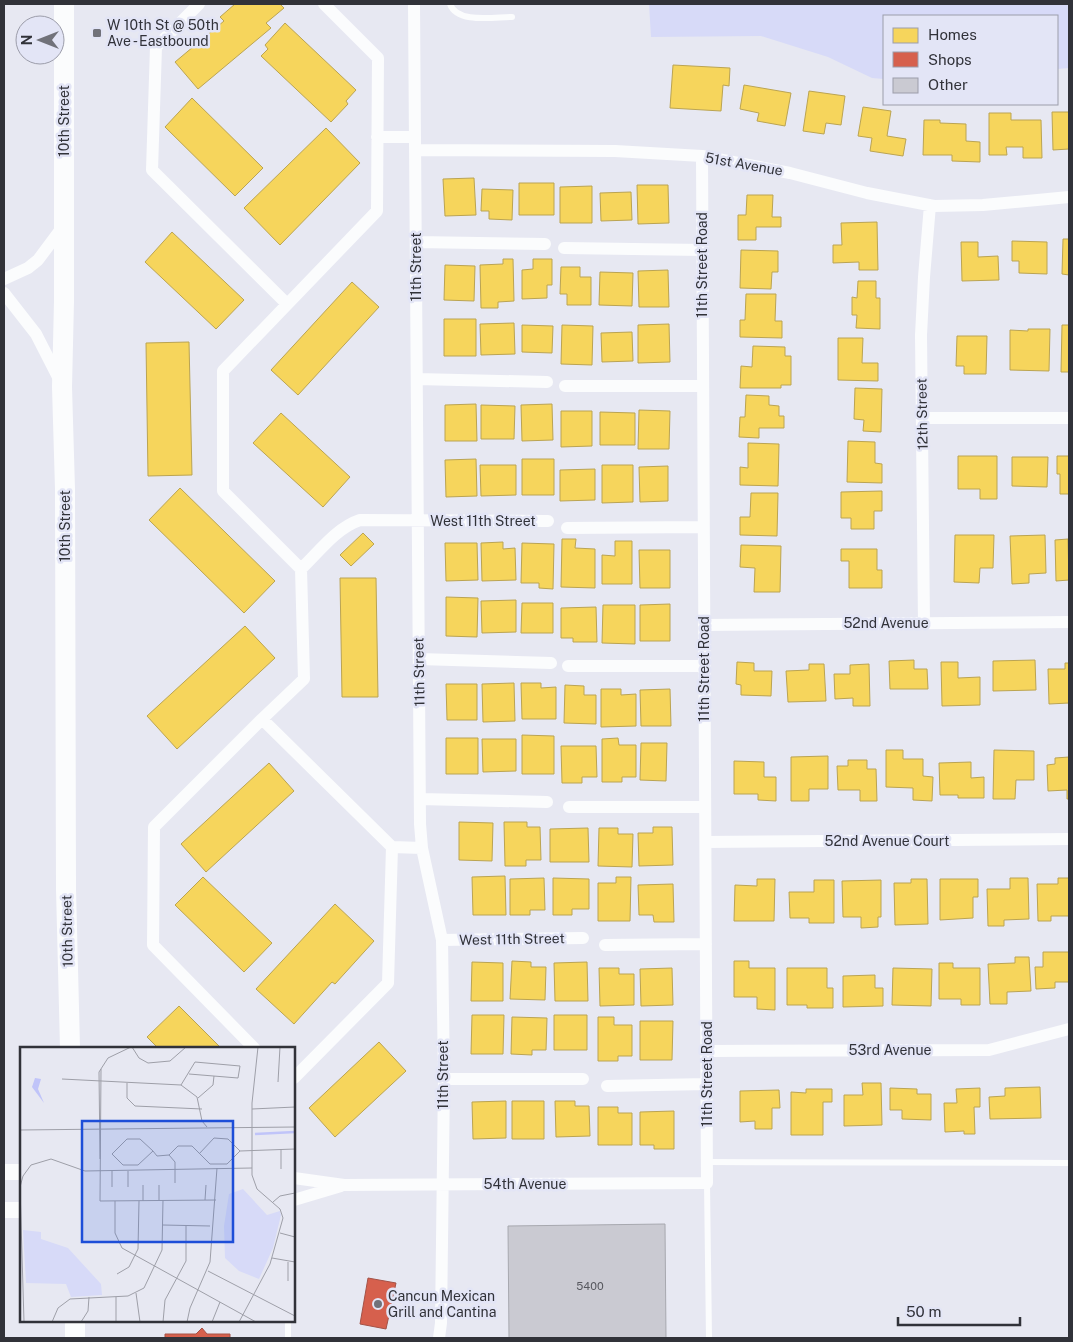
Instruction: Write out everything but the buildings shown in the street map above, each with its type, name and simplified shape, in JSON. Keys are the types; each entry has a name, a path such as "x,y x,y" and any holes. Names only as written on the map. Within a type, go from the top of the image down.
{"main road":[{"name":"10th Street","path":"64,4 62,386 65,470 66,889 70,1047"},
{"path":"75,1322 75,1338"}],"street":[{"path":"199,4 156,47 152,170 286,304"},
{"path":"253,1047 153,945 154,826 304,679 301,570 223,491 223,371 378,211 378,58 324,4"},
{"name":"11th Street","path":"414,4 420,799 422,848 442,940 444,1080 441,1323 439,1338"},
{"name":"51st Avenue","path":"377,137 416,144 702,156 790,173 867,193 930,205 983,205 1069,197"},
{"name":"11th Street Road","path":"702,156 707,1182"},
{"name":"12th Street","path":"924,623 921,336 930,205"},
{"path":"4,280 28,268 38,260 64,225"},
{"path":"416,242 546,244"},
{"path":"564,248 702,250"},
{"path":"4,293 36,334 62,386"},
{"path":"417,379 547,382"},
{"path":"565,386 702,386"},
{"path":"922,418 1069,418"},
{"name":"West 11th Street","path":"301,570 340,530 349,523 360,520 548,521"},
{"path":"568,528 703,527"},
{"name":"52nd Avenue","path":"704,625 1069,622"},
{"path":"419,658 551,663"},
{"path":"568,666 704,666"},
{"path":"262,719 392,847 422,848"},
{"path":"420,799 547,802"},
{"path":"569,807 705,808"},
{"name":"52nd Avenue Court","path":"706,842 1069,839"},
{"path":"295,1077 388,983 392,847"},
{"name":"West 11th Street","path":"442,940 583,938"},
{"path":"605,945 706,944"},
{"name":"53rd Avenue","path":"707,1051 989,1050 1069,1029"},
{"path":"444,1080 583,1080"},
{"path":"607,1086 707,1084"},
{"path":"4,1172 20,1172"},
{"name":"54th Avenue","path":"295,1178 344,1185 707,1182"},
{"name":"54th Avenue","path":"295,1200 344,1185"},
{"path":"4,1210 20,1210"}],"lane":[{"path":"450,4 458,14 468,17 512,17"},
{"path":"707,1162 1069,1163"},
{"path":"707,1182 710,1338"},
{"path":"288,1322 290,1338"}],"shaded area":[{"path":"649,4 1069,4 1069,68 1058,69 1058,15 883,15 883,79 872,78 828,57 761,36 651,37"}],"place":[{"name":"W 10th St @ 50th Ave - Eastbound","path":"97,33"},
{"name":"Cancun Mexican Grill and Cantina","path":"378,1304"}]}
